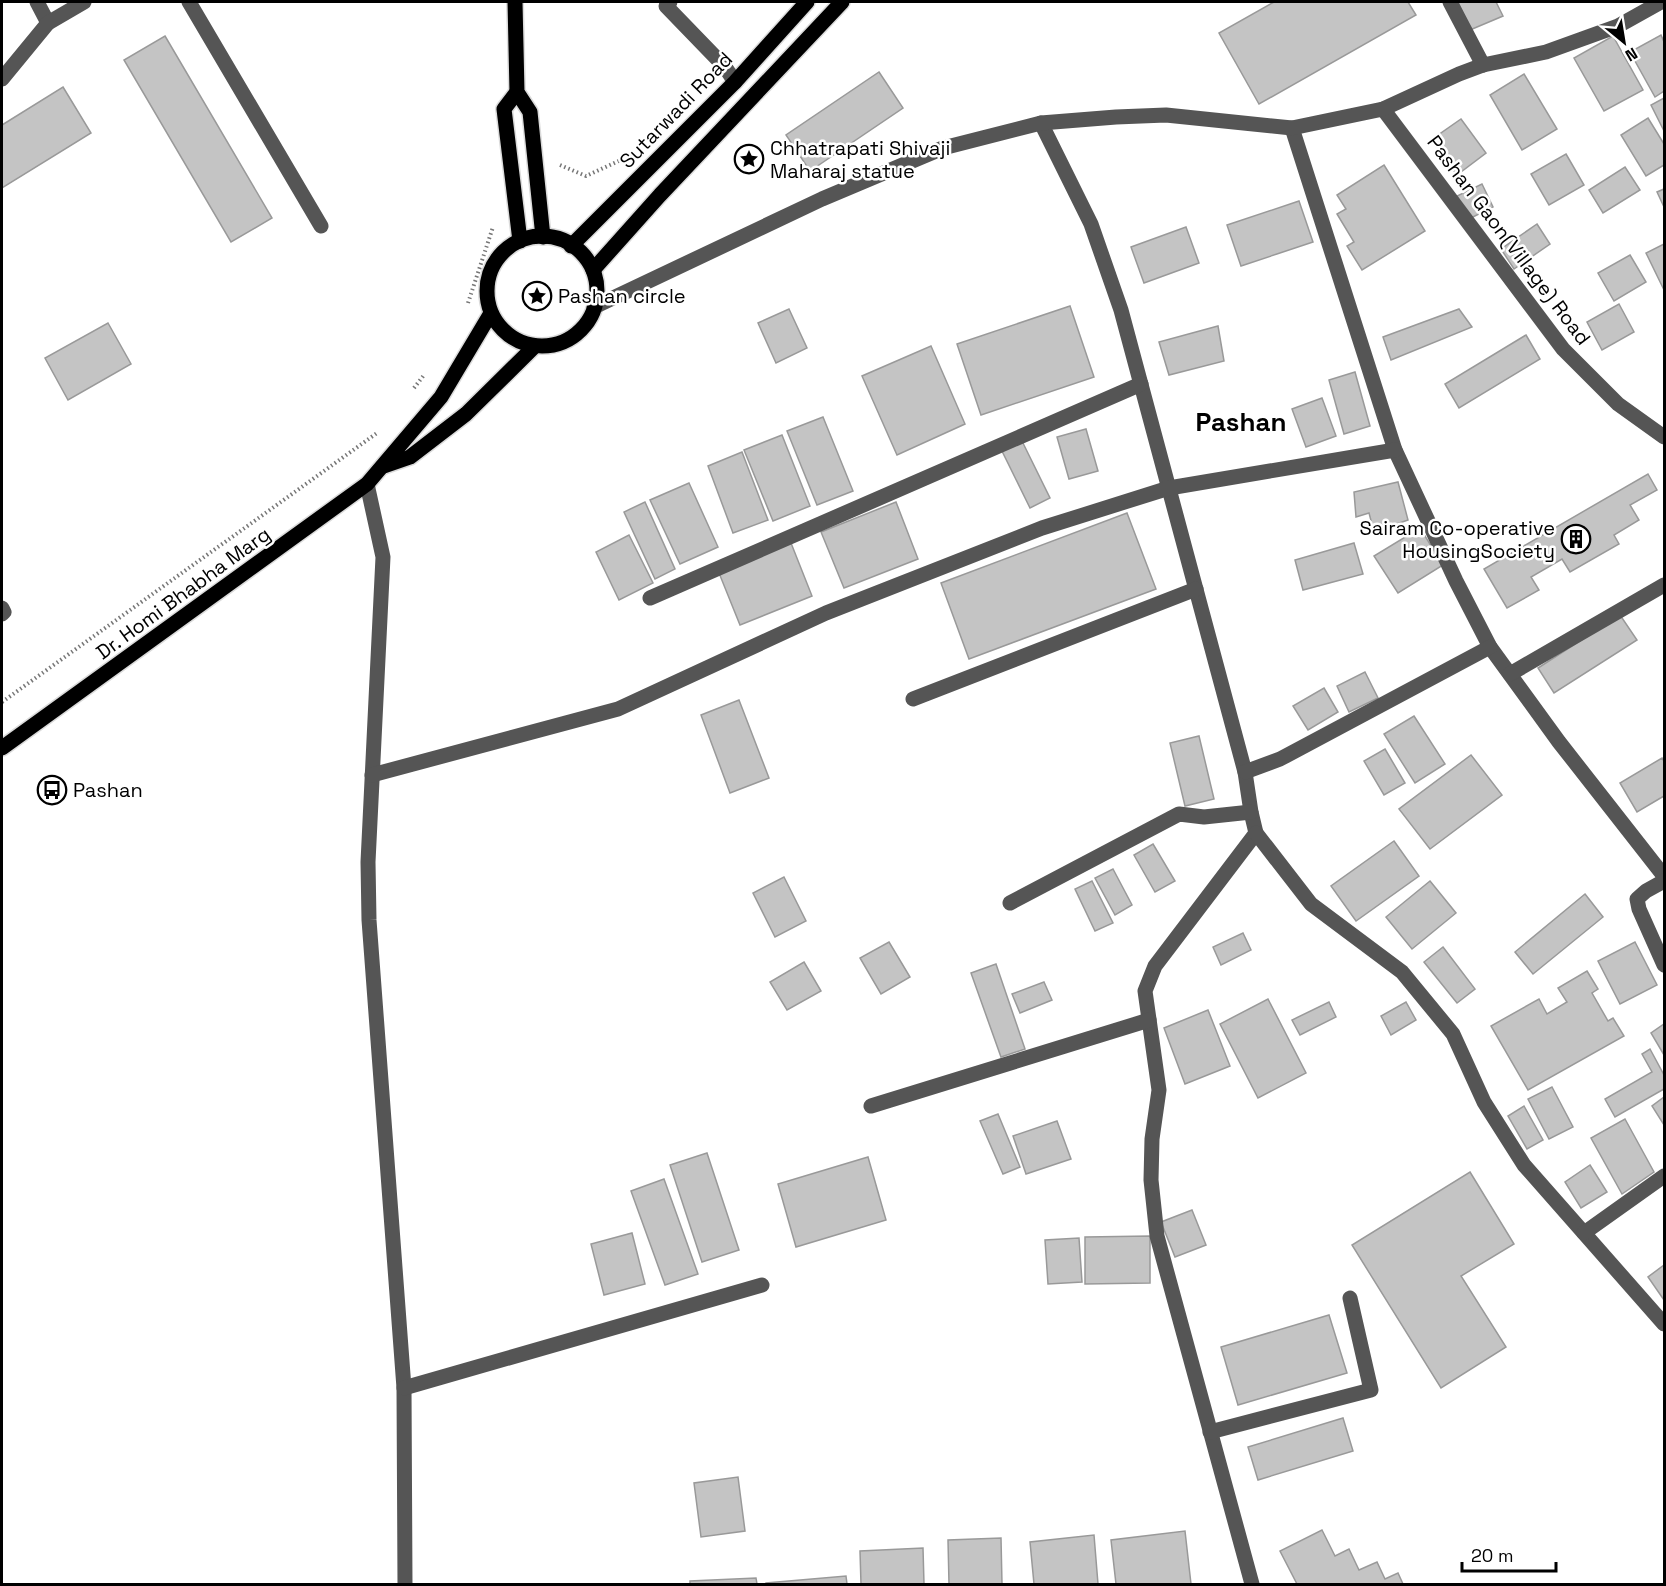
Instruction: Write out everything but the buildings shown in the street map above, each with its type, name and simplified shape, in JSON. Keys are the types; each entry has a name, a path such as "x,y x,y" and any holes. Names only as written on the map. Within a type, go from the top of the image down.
{"main road":[{"path":"515,2 517,92 530,112 543,237"},
{"name":"Sutarwadi Road","path":"572,246 735,81 807,2"},
{"path":"593,270 660,195 842,2"},
{"path":"517,92 504,109 520,241"},
{"path":"530,237 558,239 572,246 582,254 593,270 597,288 594,307 586,324 572,338 554,345 535,346 516,340 501,329 491,313 487,295 489,275 498,258 512,245 530,237"},
{"name":"Dr. Homi Bhabha Marg","path":"2,748 367,484 441,397 491,313"},
{"name":"Dr. Homi Bhabha Marg","path":"384,466 410,457 466,414 535,346"}],"street":[{"path":"37,2 48,23"},
{"path":"2,79 48,23 84,2"},
{"path":"189,2 321,226"},
{"path":"670,2 666,6 725,67 735,81"},
{"path":"1450,2 1483,66"},
{"path":"594,307 822,199 943,148 1041,123 1166,115 1292,128 1383,108 1459,74 1556,48 1618,26 1661,7"},
{"name":"Pashan Gaon(Village) Road","path":"1383,108 1563,349 1618,404 1665,436"},
{"path":"1041,123 1091,224 1121,310 1245,772 1256,833 1311,904 1402,972 1453,1034 1484,1102 1524,1165 1665,1324"},
{"path":"1292,128 1395,450 1437,542 1490,647 1559,742 1665,876"},
{"path":"650,598 1141,384"},
{"path":"372,776 618,710 826,613 1042,528 1169,488 1395,450"},
{"path":"367,484 383,557 368,862 369,920 405,1388 405,1584"},
{"path":"1510,674 1665,585"},
{"path":"913,699 1196,589"},
{"path":"2,608 4,612 2,614"},
{"path":"1245,772 1281,759 1490,647"},
{"path":"1010,903 1179,814 1204,818 1251,812"},
{"path":"1252,1584 1156,1236 1150,1180 1152,1139 1159,1090 1145,992 1155,966 1256,833"},
{"path":"1665,881 1646,891 1637,899 1638,909 1665,965"},
{"path":"872,1106 1149,1020"},
{"path":"1584,1233 1665,1176"},
{"path":"405,1388 762,1285"},
{"path":"1210,1432 1371,1390 1350,1298"}],"path":[{"path":"554,161 562,167 586,176 619,162 626,156"},
{"path":"464,314 493,227"},
{"path":"408,398 428,370"},
{"path":"2,702 378,432"}],"place":[{"name":"Chhatrapati Shivaji Maharaj statue","path":"749,159"},
{"name":"Pashan circle","path":"537,296"},
{"name":"Sairam Co-operative HousingSociety","path":"1576,539"},
{"name":"Pashan","path":"52,790"}],"district":[{"name":"Pashan","path":"1241,422"}]}
